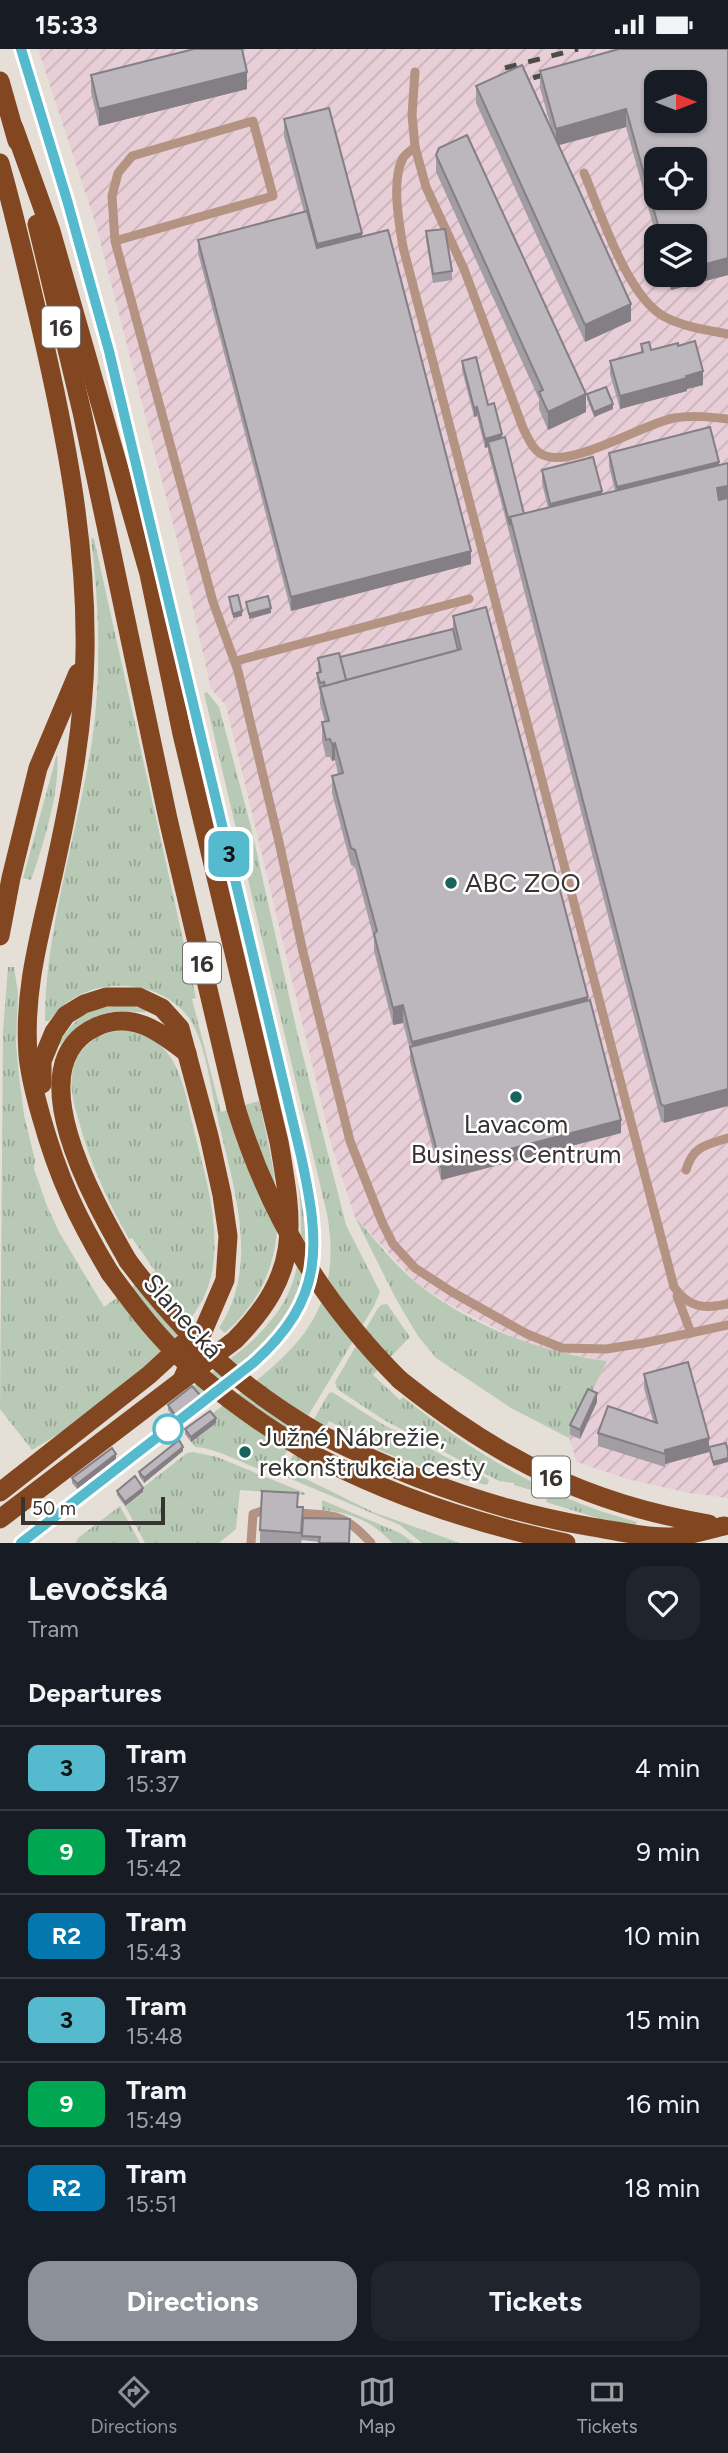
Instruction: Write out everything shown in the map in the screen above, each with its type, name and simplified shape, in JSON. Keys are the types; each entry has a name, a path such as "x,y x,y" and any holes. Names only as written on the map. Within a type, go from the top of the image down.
{"highway":[{"name":"16","path":"0,82 14,128 82,412 168,819 236,1108 270,1200 305,1263 346,1321 400,1380 449,1417 498,1450 569,1486 639,1510 726,1526"},
{"path":"0,1519 235,1340 263,1310 284,1271 289,1205 270,1098 182,734 149,574 51,231 14,128"},
{"name":"16","path":"0,163 52,375 78,518 85,612 85,656 74,772 31,978 28,1053 32,1083 41,1116"},
{"path":"0,936 38,768 85,656"},
{"path":"41,1116 42,1061 54,1032 66,1015 84,1004 117,996 139,997 153,1002 171,1015 180,1028 187,1053 222,1195 228,1236 225,1280 182,1381"},
{"path":"187,1053 147,1025 109,1022 89,1031 73,1045 63,1065 61,1079 64,1112 73,1149 97,1205 128,1261 163,1307 199,1346 248,1387 320,1434 364,1457 443,1489 545,1518 608,1530 671,1537 726,1526"},
{"name":"Slanecká","path":"41,1116 65,1190 110,1273 152,1327 188,1365 247,1413 354,1477 472,1520 566,1543"},
{"path":"0,1492 149,1375 206,1322"}],"lane":[{"path":"415,72 412,115 415,147 426,187 464,269 523,428 534,448 547,457 563,457 588,451 673,419 700,416 728,419"},
{"path":"115,241 273,196 253,121 132,156 118,173 112,196 115,241 213,602 236,661 350,1141 393,1244 415,1268 452,1292 527,1334 562,1348 606,1349 728,1325"},
{"path":"415,147 403,158 397,181 403,247 674,1287 691,1333"},
{"path":"584,173 632,284 648,305 666,318 728,334"},
{"path":"236,661 469,599"},
{"path":"686,1170 690,1158 701,1146 728,1138"},
{"path":"674,1287 681,1297 693,1305 716,1307 728,1304"},
{"path":"251,1543 253,1514 262,1511"},
{"path":"298,1513 345,1520 352,1523 371,1543"}],"shaded area":[{"path":"38,49 728,49 728,1498 689,1493 627,1479 577,1462 569,1438 607,1361 551,1351 517,1339 449,1304 417,1283 355,1217 332,1147 226,705 211,689 180,551 96,225"}],"green space":[{"path":"91,538 94,539 196,998 192,999 221,1112 259,1101 272,1164 277,1224 274,1253 265,1281 249,1307 225,1333 219,1328 232,1303 237,1285 240,1266 240,1221 206,1061 192,1023 178,1006 161,995 142,988 122,986 85,992 69,1001 49,1021 45,1021 50,951 86,775 95,716 98,639"},
{"path":"207,692 219,707 251,827 298,1036 346,1225 380,1292 275,1471 256,1468 216,1451 195,1447 191,1442 216,1423 210,1415 263,1375 304,1333 318,1309 327,1282 331,1251 327,1214 204,693"},
{"path":"57,754 54,800 31,880 23,878"},
{"path":"8,967 14,967 18,993 16,1044 24,1115 35,1160 34,1169 59,1232 104,1307 155,1271 132,1238 129,1239 113,1210 93,1165 75,1107 72,1087 74,1065 81,1052 97,1038 116,1031 136,1032 155,1041 173,1061 183,1086 207,1182 215,1239 211,1277 201,1302 185,1327 137,1376 81,1419 32,1450 0,1409 3,1031"},
{"path":"129,1005 146,1012 104,1014 80,1026 58,1044 87,1013 105,1007"},
{"path":"269,1027 304,1174 308,1251 302,1286 289,1317 260,1352 200,1400 192,1390 168,1410 182,1396 244,1348 269,1323 287,1296 298,1261 301,1229 295,1159 264,1028"},
{"path":"355,1217 409,1277 461,1312 532,1344 607,1361 569,1438 511,1408 436,1358 418,1336 396,1299"},
{"path":"387,1304 410,1337 373,1375 400,1400 403,1397 457,1437 513,1472 573,1500 637,1522 635,1526 617,1524 546,1502 548,1495 514,1483 499,1481 384,1420 337,1389 335,1382 378,1308"},
{"path":"332,1392 382,1424 483,1476 489,1480 487,1485 401,1459 351,1437 352,1433 329,1421 298,1475 373,1512 460,1543 422,1543 400,1525 284,1476 284,1471"},
{"path":"187,1453 217,1457 305,1495 240,1490 236,1529 219,1543 145,1543 125,1506 143,1493 141,1489"},
{"path":"322,1500 400,1533 414,1543 392,1543 361,1519 322,1510"},
{"path":"120,1506 140,1543 76,1543 78,1538"}],"building":[{"path":"194,49 242,49 247,72 99,109 91,75"},
{"path":"619,49 728,49 728,258 707,264 707,224 658,224 654,210 707,210 707,147 644,147 644,174 626,109 556,129 540,71"},
{"path":"522,65 631,304 585,325 476,86"},
{"path":"329,108 362,233 317,244 284,119"},
{"path":"467,135 586,394 548,412 539,392 543,390 436,155 439,148"},
{"path":"307,211 317,248 388,230 471,551 291,597 198,240"},
{"path":"445,229 452,271 433,274 426,231"},
{"path":"695,341 703,371 620,396 610,361 643,352 641,344 649,342 651,350"},
{"path":"476,357 488,405 494,403 502,434 485,439 462,361"},
{"path":"606,387 613,404 594,412 587,394"},
{"path":"710,427 719,462 617,487 609,453"},
{"path":"505,437 524,514 510,517 510,525 488,442"},
{"path":"593,457 602,491 550,504 542,470"},
{"path":"728,463 728,486 717,488 719,500 728,498 728,1089 664,1106 661,1104 510,517"},
{"path":"238,595 242,611 233,614 229,597"},
{"path":"268,596 271,608 249,614 246,602"},
{"path":"486,607 588,997 412,1042 403,1005 393,1008 374,934 377,931 332,776 343,773 335,743 332,744 330,739 326,740 322,722 329,721 320,687 461,649 453,616"},
{"path":"453,629 458,650 346,680 340,657"},
{"path":"339,653 346,680 325,686 324,682 320,683 317,673 321,672 318,658"},
{"name":"Lavacom Business Centrum","path":"590,1000 621,1120 441,1167 410,1047"},
{"path":"688,1362 709,1438 665,1450 665,1454 598,1433 608,1406 657,1423 644,1374"},
{"path":"192,1386 200,1395 175,1415 168,1405"},
{"path":"588,1389 597,1393 580,1430 570,1425"},
{"path":"210,1411 216,1418 191,1437 185,1429"},
{"path":"179,1440 183,1447 144,1478 139,1472"},
{"path":"726,1443 728,1458 713,1462 709,1447"},
{"path":"112,1448 116,1454 77,1484 72,1478"},
{"path":"135,1476 143,1488 125,1502 117,1491"},
{"path":"262,1491 298,1493 297,1507 303,1507 301,1533 260,1530"},
{"path":"303,1518 350,1519 349,1543 319,1543 320,1537 302,1536"}],"railway":[{"path":"505,68 578,49"},
{"path":"510,84 558,71"}],"tram line":[{"name":"3","path":"21,49 102,324 135,455 301,1156 312,1208 314,1237 312,1265 305,1294 276,1341 253,1363 21,1543"}],"place":[{"name":"ABC ZOO","path":"451,883"},
{"name":"Lavacom Business Centrum","path":"516,1097"},
{"name":"Južné Nábrežie, rekonštrukcia cesty","path":"245,1452"}]}
